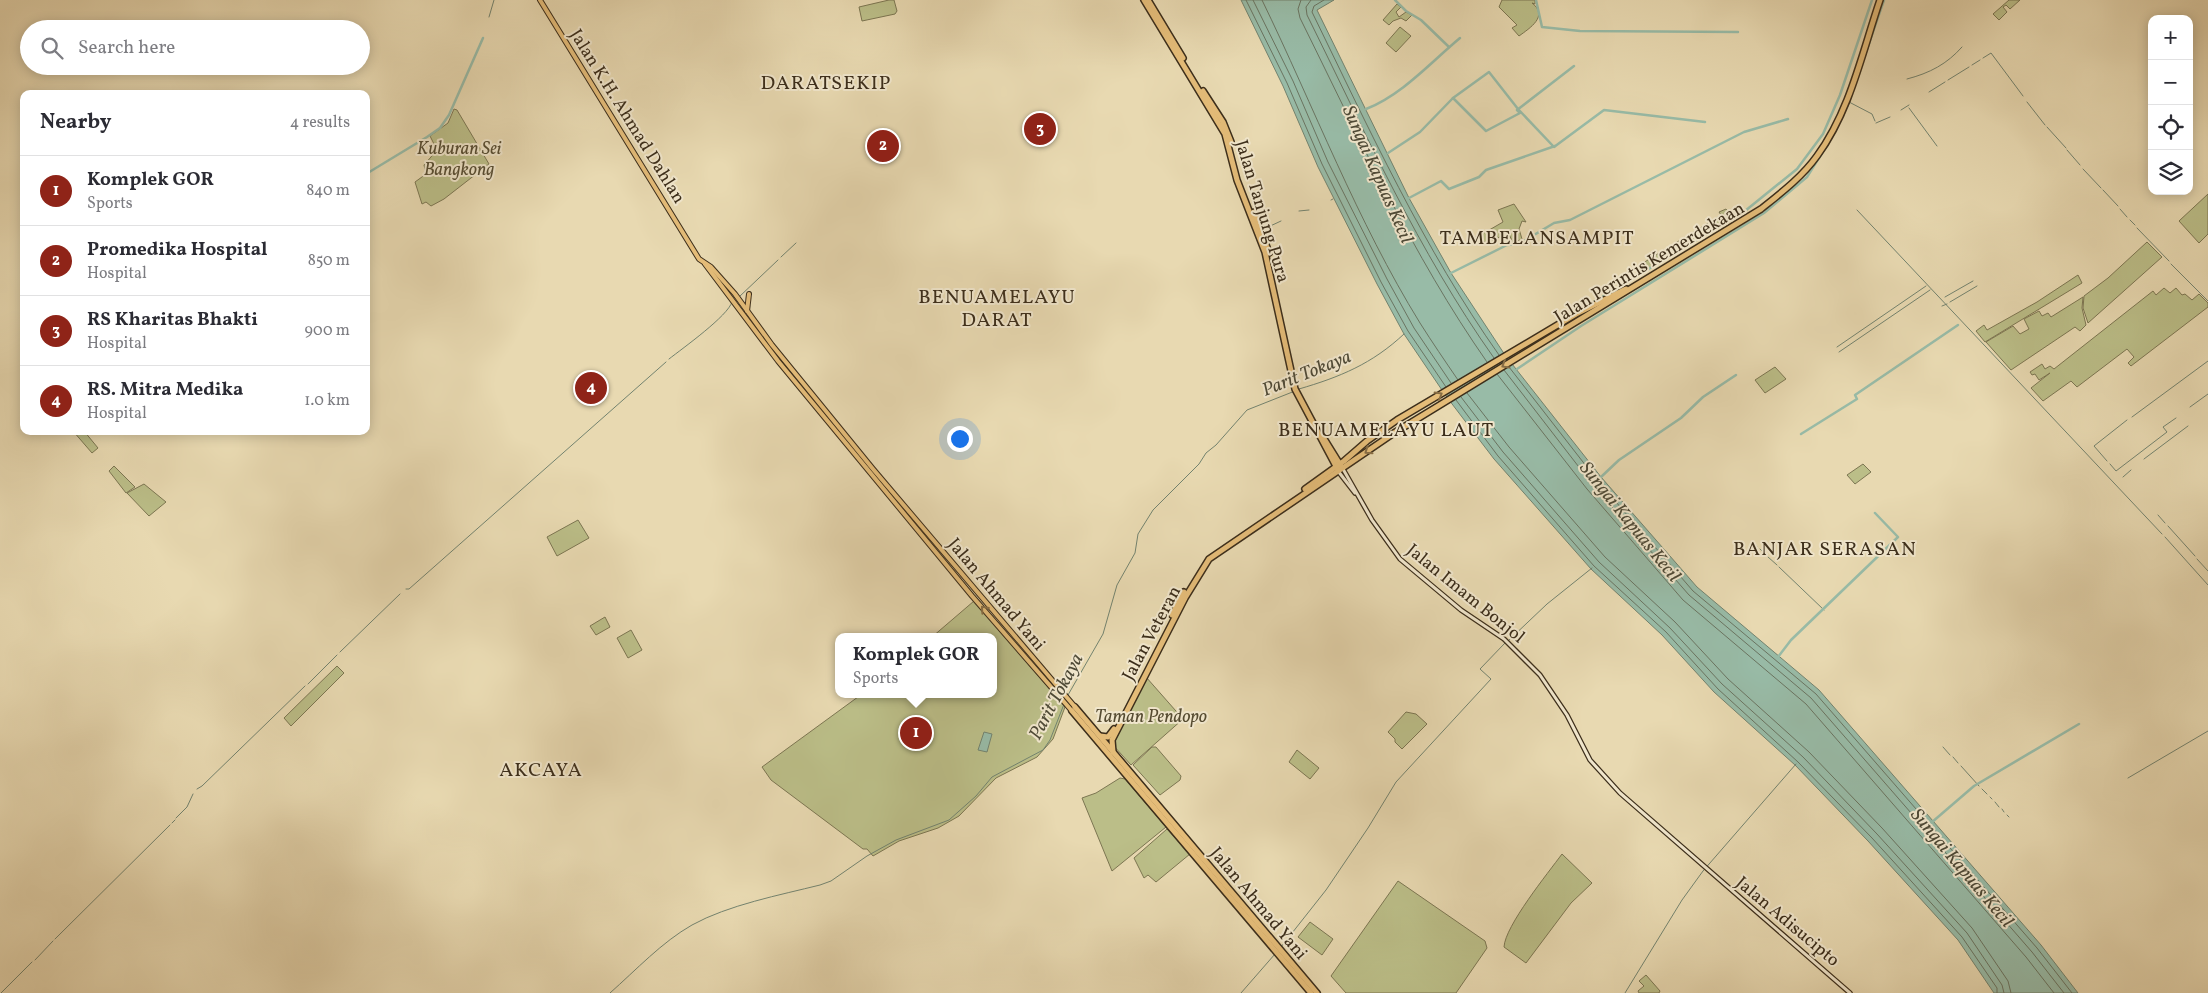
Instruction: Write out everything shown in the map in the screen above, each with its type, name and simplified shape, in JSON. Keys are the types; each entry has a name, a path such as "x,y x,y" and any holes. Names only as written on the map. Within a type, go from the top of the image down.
{"highway":[{"name":"Jalan Tanjung Pura","path":"1144,0 1191,75"},
{"name":"Jalan Tanjung Pura","path":"1148,0 1223,131 1238,180 1267,260 1298,394 1339,467"},
{"name":"Jalan Perintis Kemerdekaan","path":"1339,467 1367,441 1396,420 1576,314 1626,289 1752,214 1783,189 1808,164 1817,151 1845,99 1878,0"},
{"name":"Jalan Perintis Kemerdekaan","path":"1339,467 1583,316 1600,308 1762,209 1808,167 1829,135 1851,90 1878,0"},
{"name":"Jalan Veteran","path":"1113,752 1111,742 1123,714 1180,598 1203,562 1339,467"},
{"name":"Jalan Ahmad Yani","path":"1074,709 1100,736 1312,993"},
{"name":"Jalan Ahmad Yani","path":"1074,709 1278,950 1317,993"},
{"name":"Jalan Veteran","path":"1100,736 1108,737 1123,714"}],"main road":[{"name":"Jalan K.H. Ahmad Dahlan","path":"540,0 693,246 699,259 711,267 737,302"},
{"path":"747,312 749,294"},
{"name":"Jalan Ahmad Yani","path":"737,302 747,312 913,525 1006,629 1074,709"},
{"name":"Jalan Ahmad Yani","path":"737,302 787,372 918,522 1006,629"},
{"path":"787,372 791,368"},
{"name":"Jalan Imam Bonjol","path":"1339,467 1387,543 1400,559 1461,610 1510,643 1550,688 1567,715 1584,751 1594,765 1620,793 1704,866"},
{"path":"913,525 918,522"},
{"name":"Jalan Adisucipto","path":"1704,866 1826,970 1850,993"}],"green space":[{"path":"894,0 897,11 895,14 862,21 859,7"},
{"path":"1502,0 1535,0 1535,4 1532,3 1539,13 1536,21 1519,36 1512,28 1517,25 1499,7"},
{"path":"2009,0 2020,0 2010,9 2006,5 2003,7 2007,12 1999,20 1993,14"},
{"path":"1397,4 1401,7 1396,12 1399,17 1406,12 1412,15 1406,21 1401,18 1389,25 1383,20"},
{"path":"1400,27 1411,36 1396,52 1386,43"},
{"name":"Kuburan Sei Bangkong","path":"454,109 457,110 489,164 444,199 431,206 426,202 422,204 415,182 426,174 424,165 437,150 430,136 448,123"},
{"path":"2208,194 2208,234 2199,243 2179,221"},
{"path":"1514,204 1526,222 1522,221 1519,229 1522,239 1513,243 1508,232 1486,245 1484,241 1477,242 1475,237 1479,234 1478,232 1482,230 1484,233 1503,222 1498,210"},
{"path":"1726,209 1732,217 1647,269 1643,263 1721,215 1719,212"},
{"path":"2147,242 2162,257 2088,323 2083,308 2084,296 2108,278"},
{"path":"2078,275 2082,283 1985,342 1976,331 1984,325 1987,330 2037,302"},
{"path":"2164,288 2170,293 2176,288 2182,295 2185,294 2192,300 2199,294 2208,303 2208,307 2131,366 2128,363 2134,357 2127,349 2077,387 2071,381 2043,401 2031,388 2050,373 2039,380 2035,374 2032,375 2030,372 2042,364 2045,369 2050,366 2054,369 2153,291 2156,295"},
{"path":"2083,297 2082,308 2086,325 2080,331 2075,327 2011,370 1986,342 2013,326 2020,334 2029,329 2024,319 2039,311 2042,316 2048,313 2051,317"},
{"path":"1775,367 1786,379 1765,393 1755,380"},
{"path":"76,435 87,435 98,448 92,453"},
{"path":"1863,464 1871,472 1855,484 1847,475"},
{"path":"114,466 135,487 126,493 109,471"},
{"path":"144,484 166,502 149,516 127,493"},
{"path":"578,520 589,538 557,556 547,537"},
{"path":"974,601 1065,707 1053,739 1037,757 996,778 959,816 938,828 899,841 873,856 867,849 863,849 771,780 762,767 857,698 997,698 997,633 937,633"},
{"path":"605,617 610,627 596,635 590,626"},
{"path":"631,630 642,650 628,658 617,638"},
{"path":"337,666 344,673 291,726 284,718"},
{"name":"Taman Pendopo","path":"1146,677 1183,719 1131,765 1113,745"},
{"path":"1406,712 1416,714 1427,724 1402,749 1388,732"},
{"path":"1152,747 1156,747 1181,776 1180,780 1160,795 1133,765"},
{"path":"1297,750 1319,768 1310,779 1289,762"},
{"path":"1120,778 1125,779 1166,827 1112,871 1082,798 1096,793"},
{"path":"1167,829 1190,854 1156,882 1148,875 1144,878 1134,858"},
{"path":"1562,854 1592,883 1571,903 1526,963 1504,947 1506,938 1519,913"},
{"path":"1398,881 1485,941 1487,948 1456,993 1346,993 1331,976"},
{"path":"1310,922 1333,939 1322,955 1298,937"},
{"path":"1646,975 1660,991 1659,993 1639,993 1638,991 1644,986 1639,981"}],"water":[{"name":"Sungai Kapuas Kecil","path":"1241,0 1334,0 1317,10 1409,198 1451,273 1505,355 1601,477 1697,587 1819,690 2041,945 2078,993 1994,993 1958,940 1868,841 1795,765 1714,692 1662,635 1591,569 1494,459 1446,396 1404,334 1318,167 1283,86"},
{"path":"984,732 992,734 987,752 978,750"}],"waterway":[{"path":"489,17 494,0"},
{"path":"1395,0 1406,11 1421,20 1449,47"},
{"path":"1536,0 1542,27 1580,31 1738,32"},
{"path":"1582,309 1745,211 1797,169 1823,134 1840,95 1872,0"},
{"path":"1865,55 1884,0"},
{"path":"370,172 440,128 449,115 483,38"},
{"name":"Sungai Kapuas Kecil","path":"1366,109 1404,87 1460,38"},
{"path":"1907,79 1938,67 1962,47"},
{"path":"1983,58 1991,53 2023,96"},
{"path":"1972,65 1980,60"},
{"name":"Sungai Kapuas Kecil","path":"1388,153 1420,132 1453,98 1486,131 1520,113 1517,110 1574,66"},
{"path":"1948,80 1969,67"},
{"path":"1453,98 1489,72 1518,109 1554,147 1604,110 1705,122"},
{"path":"1929,92 1945,82"},
{"path":"1847,107 1851,96"},
{"path":"1849,102 1872,114 1875,121"},
{"path":"2027,102 2045,125"},
{"path":"1901,110 1909,105"},
{"path":"1909,108 1937,146"},
{"path":"1876,123 1890,117"},
{"path":"1451,273 1507,245 1519,244 1554,223 1570,220 1744,132 1788,119"},
{"path":"2047,127 2066,148"},
{"path":"1517,369 1581,326 1764,213 1807,177 1827,145"},
{"name":"Sungai Kapuas Kecil","path":"1409,198 1441,181 1449,189 1479,177 1486,170 1555,146"},
{"path":"2067,150 2080,165"},
{"path":"2083,169 2101,188"},
{"path":"2103,190 2118,206"},
{"path":"2120,209 2127,217"},
{"path":"1299,211 1309,210"},
{"path":"1857,210 2162,534"},
{"path":"2130,220 2135,225"},
{"path":"1266,228 1281,221"},
{"path":"2137,228 2169,261"},
{"path":"781,257 796,243"},
{"path":"739,297 778,260"},
{"path":"2171,264 2208,301"},
{"path":"1945,297 1973,281"},
{"path":"1837,347 1926,286"},
{"path":"1950,302 1977,286"},
{"path":"1839,352 1930,290"},
{"path":"669,359 714,323 729,308 732,302"},
{"path":"1942,306 1947,304"},
{"path":"1801,434 1857,399 1855,395 1958,325"},
{"name":"Parit Tokaya","path":"1299,389 1328,380 1355,368 1380,354 1404,334"},
{"path":"2132,417 2208,361"},
{"path":"406,589 409,589 666,362"},
{"name":"Sungai Kapuas Kecil","path":"1601,477 1619,460 1681,418 1703,397 1736,375"},
{"name":"Parit Tokaya","path":"1068,695 1103,634 1117,585 1135,553 1138,534 1153,510 1199,464 1206,453 1216,445 1247,410 1295,391"},
{"path":"2190,407 2208,394"},
{"path":"2110,464 2116,471 2167,432 2163,427 2176,418"},
{"path":"2107,461 2094,446 2127,420"},
{"path":"2144,459 2188,426"},
{"path":"2123,477 2131,470"},
{"path":"1778,657 1791,640 1898,537 1875,513"},
{"path":"2158,515 2165,523"},
{"path":"2168,526 2195,556"},
{"path":"2165,537 2208,585"},
{"path":"1754,543 1757,546"},
{"path":"1760,549 1765,554"},
{"path":"1768,557 1777,565"},
{"path":"2197,559 2208,571"},
{"path":"1779,567 1824,610"},
{"path":"1508,641 1547,604 1592,568"},
{"path":"340,652 400,594"},
{"path":"1281,947 1326,890 1368,828 1396,782 1491,679 1480,669 1505,643"},
{"path":"308,684 337,655"},
{"path":"197,789 305,686"},
{"name":"Parit Tokaya","path":"610,993 660,948 692,925 738,906 831,881 867,856 896,840 949,820 976,796 992,777 1043,750 1050,740 1066,699"},
{"name":"Sungai Kapuas Kecil","path":"1931,823 1974,786 2079,724"},
{"path":"2128,778 2208,731"},
{"path":"1943,747 1950,755"},
{"path":"1953,757 1958,763"},
{"path":"1625,993 1682,900 1703,871 1796,764"},
{"path":"1961,766 1979,786"},
{"path":"1982,789 1987,794"},
{"path":"176,818 187,807 193,794"},
{"path":"1995,802 1999,807"},
{"path":"172,823 175,820"},
{"path":"55,939 170,825"},
{"path":"35,960 53,941"},
{"path":"1241,993 1275,954"},
{"path":"1,993 32,962"}],"place":[{"name":"RS Kharitas Bhakti","path":"1040,129"},
{"name":"Promedika Hospital","path":"883,146"},
{"name":"RS. Mitra Medika","path":"591,388"},
{"name":"Komplek GOR","path":"916,733"}],"district":[{"name":"DARATSEKIP","path":"826,82"},
{"name":"TAMBELANSAMPIT","path":"1537,237"},
{"name":"BENUAMELAYU DARAT","path":"997,308"},
{"name":"BENUAMELAYU LAUT","path":"1386,429"},
{"name":"BANJAR SERASAN","path":"1825,548"},
{"name":"AKCAYA","path":"541,769"}]}
